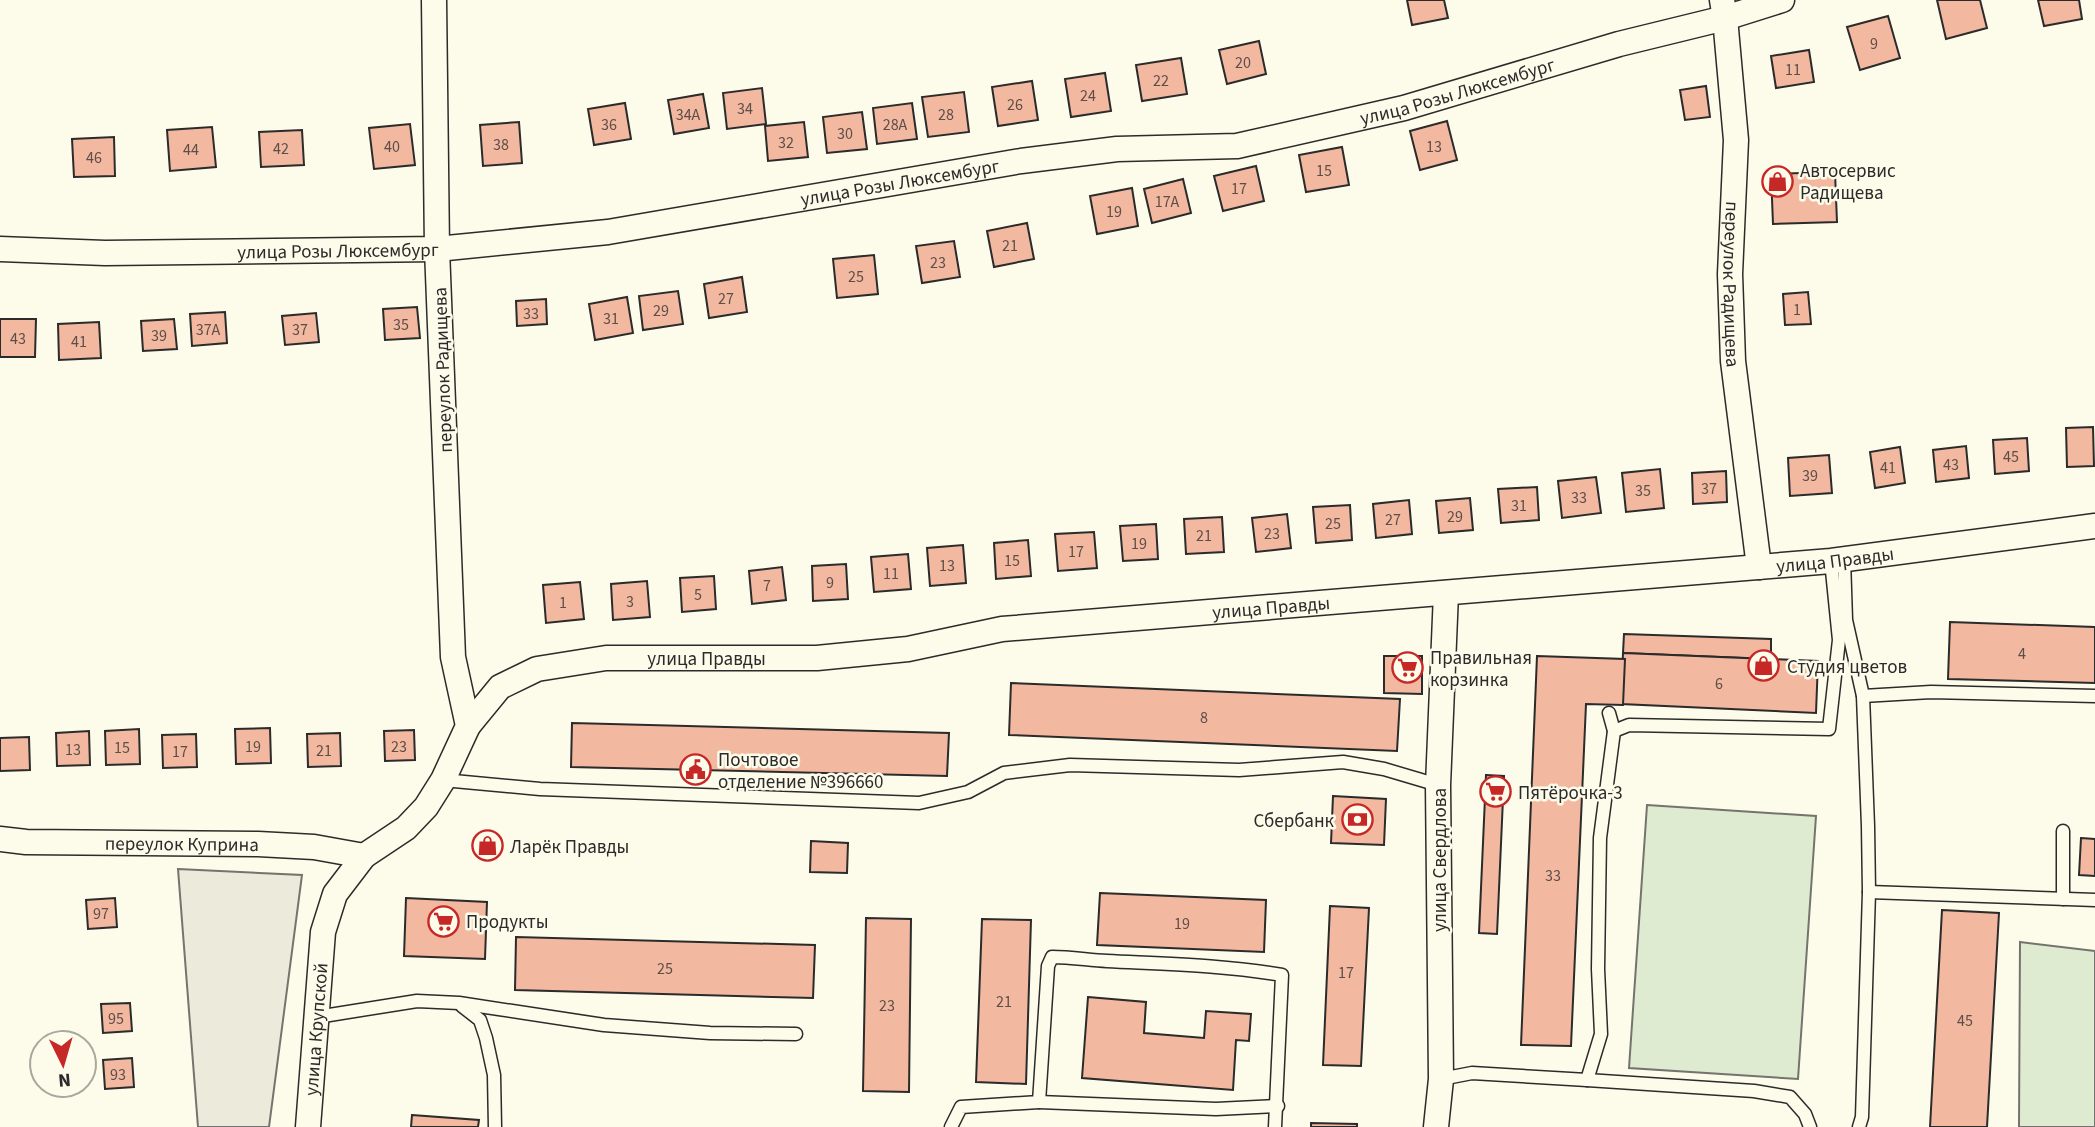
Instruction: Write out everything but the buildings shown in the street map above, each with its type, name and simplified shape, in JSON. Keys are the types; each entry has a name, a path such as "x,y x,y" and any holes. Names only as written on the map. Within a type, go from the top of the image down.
{"street":[{"name":"переулок Радищева","path":"434,0 438,249 453,657 468,726"},
{"name":"улица Розы Люксембург","path":"0,249 105,253 438,249 608,232 1021,161 1117,149 1237,146 1404,108 1619,44 1723,9 1782,0"},
{"name":"переулок Радищева","path":"1723,9 1736,140 1730,274 1733,360 1759,568"},
{"name":"улица Правды","path":"365,856 406,828 426,807 443,780 468,726 500,687 537,669 606,658 817,658 908,649 1002,629 1759,568 2095,526"},
{"name":"улица Свердлова","path":"1437,1127 1441,1079 1438,785 1446,593"},
{"name":"переулок Куприна","path":"0,839 26,842 258,844 314,847 365,856"},
{"name":"улица Крупской","path":"308,1127 323,932 335,894 365,856"}],"lane":[{"path":"1838,560 1846,620 1863,696 1869,892 1862,1117 1859,1127"},
{"path":"1614,731 1629,725 1829,729 1839,640 1838,560"},
{"path":"1863,696 1931,692 2095,696"},
{"path":"1587,1080 1601,1034 1598,969 1600,838 1614,731 1609,713"},
{"path":"443,780 553,789 919,803 968,792 1004,773 1070,765 1240,770 1343,762 1384,769 1438,785"},
{"path":"2063,831 2063,899"},
{"path":"1869,892 2095,900"},
{"path":"1039,1102 1048,965 1052,957 1220,966 1282,975 1275,1127"},
{"path":"317,1017 417,1002 459,1003 604,1025 710,1033 796,1034"},
{"path":"459,1003 480,1020 486,1038 494,1075 495,1127"},
{"path":"1441,1079 1472,1073 1754,1091 1790,1097 1805,1114 1810,1127"},
{"path":"951,1127 961,1107 1039,1102 1216,1109 1278,1106"}],"green space":[{"path":"1647,805 1816,816 1798,1079 1629,1068"},
{"path":"2020,942 2095,951 2095,1127 2019,1127"}],"shaded area":[{"path":"178,869 302,875 269,1127 198,1127"}],"place":[{"name":"Автосервис Радищева","path":"1777,181"},
{"name":"Студия цветов","path":"1764,666"},
{"name":"Правильная корзинка","path":"1407,668"},
{"name":"Почтовое отделение №396660","path":"695,770"},
{"name":"Пятёрочка-3","path":"1495,792"},
{"name":"Сбербанк","path":"1357,820"},
{"name":"Ларёк Правды","path":"487,846"},
{"name":"Продукты","path":"443,921"}]}
